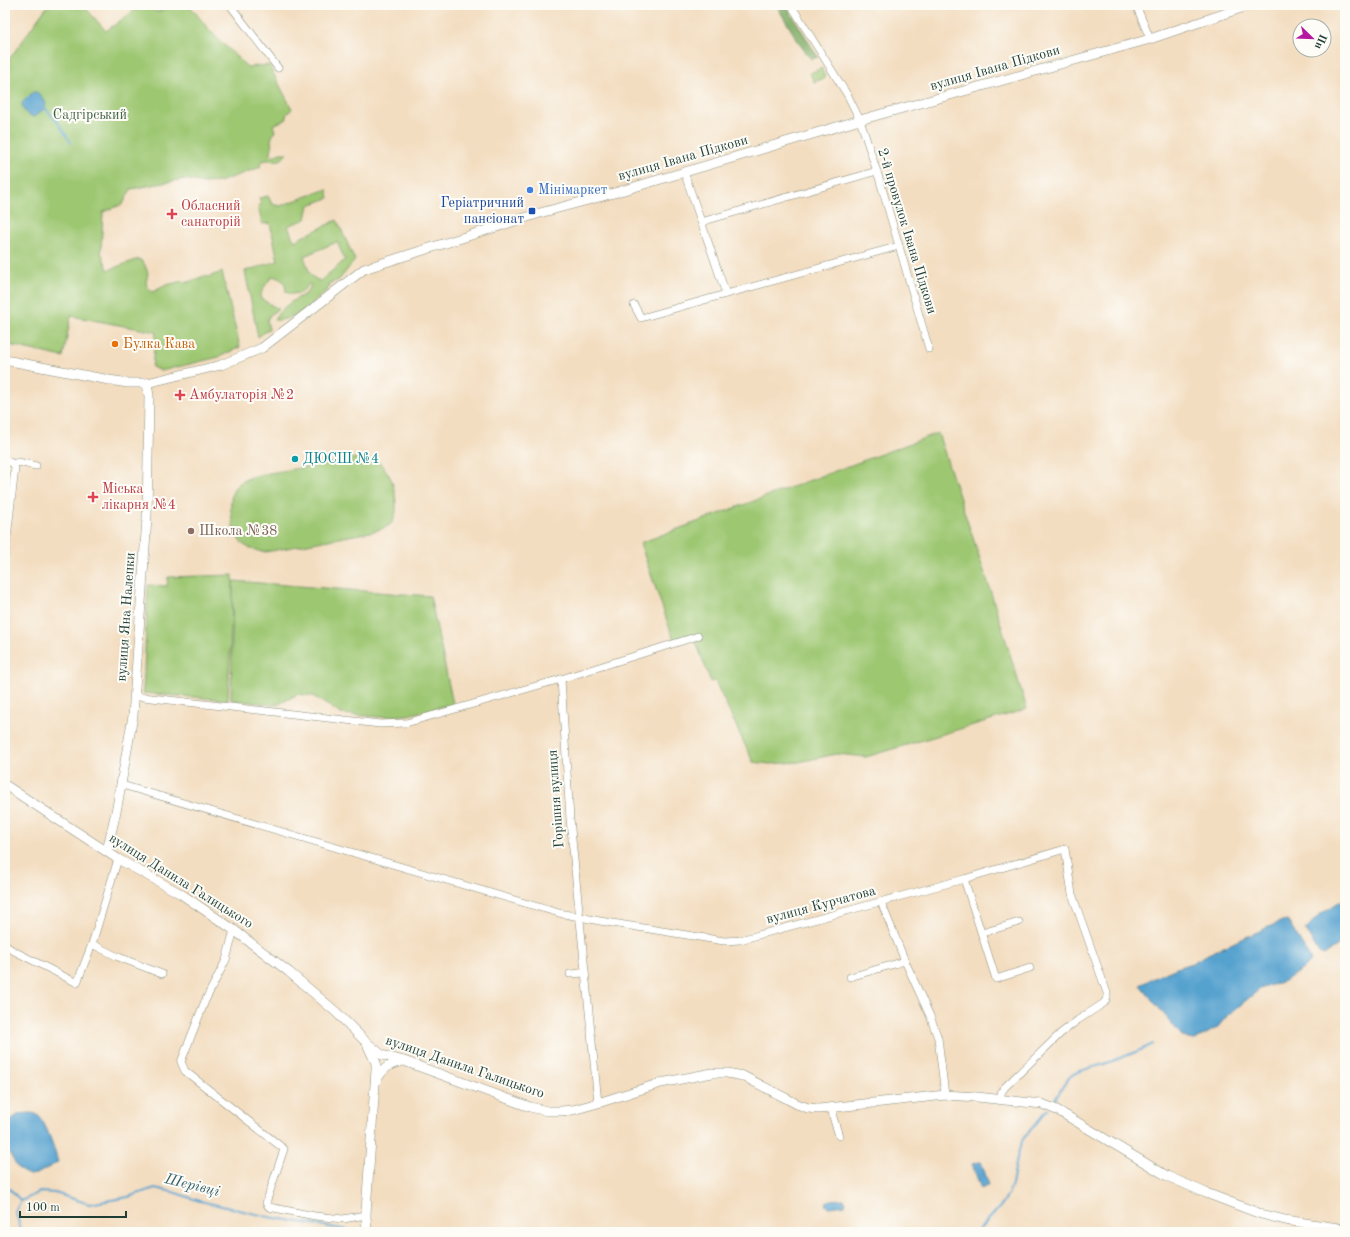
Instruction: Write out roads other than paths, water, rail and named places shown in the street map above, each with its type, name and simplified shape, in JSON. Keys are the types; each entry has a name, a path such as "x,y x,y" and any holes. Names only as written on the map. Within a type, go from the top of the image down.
{"street":[{"path":"230,5 278,68"},
{"name":"2-й провулок Івана Підкови","path":"791,5 848,96 860,120 877,171 929,349"},
{"path":"1136,5 1150,39"},
{"name":"вулиця Івана Підкови","path":"5,360 128,383 147,383 221,365 262,348 364,269 540,213 860,120 1150,39 1250,5"},
{"path":"701,222 877,171"},
{"path":"684,172 726,294"},
{"path":"634,305 641,318 899,246"},
{"name":"вулиця Яна Налепки","path":"107,851 122,785 134,696 147,518 150,396 147,383"},
{"path":"5,460 14,464 18,462 36,466"},
{"path":"5,556 15,468 14,464"},
{"path":"134,696 380,724 406,724 561,679 698,636"},
{"name":"Горішня вулиця","path":"561,679 570,819 598,1103"},
{"name":"вулиця Данила Галицького","path":"5,785 118,858 181,894 234,930 289,972 336,1012 365,1041 382,1055 404,1061 530,1107 548,1111 573,1110 660,1083 712,1073 727,1073 743,1076 797,1104 814,1108 832,1108 945,1095 1042,1104 1069,1118 1166,1176 1254,1212 1285,1220 1345,1229"},
{"name":"вулиця Курчатова","path":"122,785 560,913 717,940 740,940 882,902 1065,849 1072,894 1107,994 1107,998 1104,1003 1061,1033 1027,1065 1005,1086 1001,1093 1001,1099"},
{"path":"6,949 77,983 92,944 118,858"},
{"path":"964,879 996,979 1030,968"},
{"path":"882,902 938,1038 945,1095"},
{"path":"982,933 1019,922"},
{"path":"234,930 226,960 206,1001 181,1062 185,1071 284,1149 266,1203 270,1208 343,1219 366,1218"},
{"path":"92,944 116,956 162,974"},
{"path":"850,977 905,961"},
{"path":"570,974 585,973"},
{"path":"365,1041 376,1063 376,1082 366,1218 367,1232"},
{"path":"376,1082 385,1068 404,1061"},
{"path":"832,1108 838,1136"}],"water":[{"path":"33,92 39,94 46,103 45,108 34,117 25,112 22,103"},
{"path":"1345,898 1345,940 1324,955 1319,953 1305,930 1319,915"},
{"path":"1287,920 1311,961 1306,967 1284,981 1260,989 1227,1016 1217,1028 1194,1040 1182,1036 1140,985 1179,967 1192,963 1208,954 1282,921"},
{"path":"19,1114 36,1114 43,1122 50,1136 58,1162 37,1174 29,1175 17,1167 5,1145 5,1124"},
{"path":"981,1161 989,1185 981,1189 972,1164"},
{"path":"844,1199 846,1201 845,1205 830,1207 825,1205 826,1202 831,1200"}],"waterway":[{"path":"45,108 59,124 71,143"},
{"path":"1052,1104 1064,1084 1072,1075 1142,1050 1153,1044"},
{"path":"977,1232 1007,1197 1012,1184 1018,1153 1023,1139 1048,1109"},
{"path":"5,1155 7,1186 21,1201"},
{"name":"Шерівці","path":"22,1232 15,1211 21,1201 40,1192 55,1193 89,1204 128,1197 155,1188 200,1201 269,1217 361,1232"}],"place":[{"name":"Мінімаркет","path":"530,190"},
{"name":"Геріатричний пансіонат","path":"532,211"},
{"name":"Обласний санаторій","path":"172,214"},
{"name":"Булка Кава","path":"115,344"},
{"name":"Амбулаторія №2","path":"180,395"},
{"name":"ДЮСШ №4","path":"295,459"},
{"name":"Міська лікарня №4","path":"93,497"},
{"name":"Школа №38","path":"191,531"}],"park label":[{"name":"Садгірський","path":"90,115"}]}
